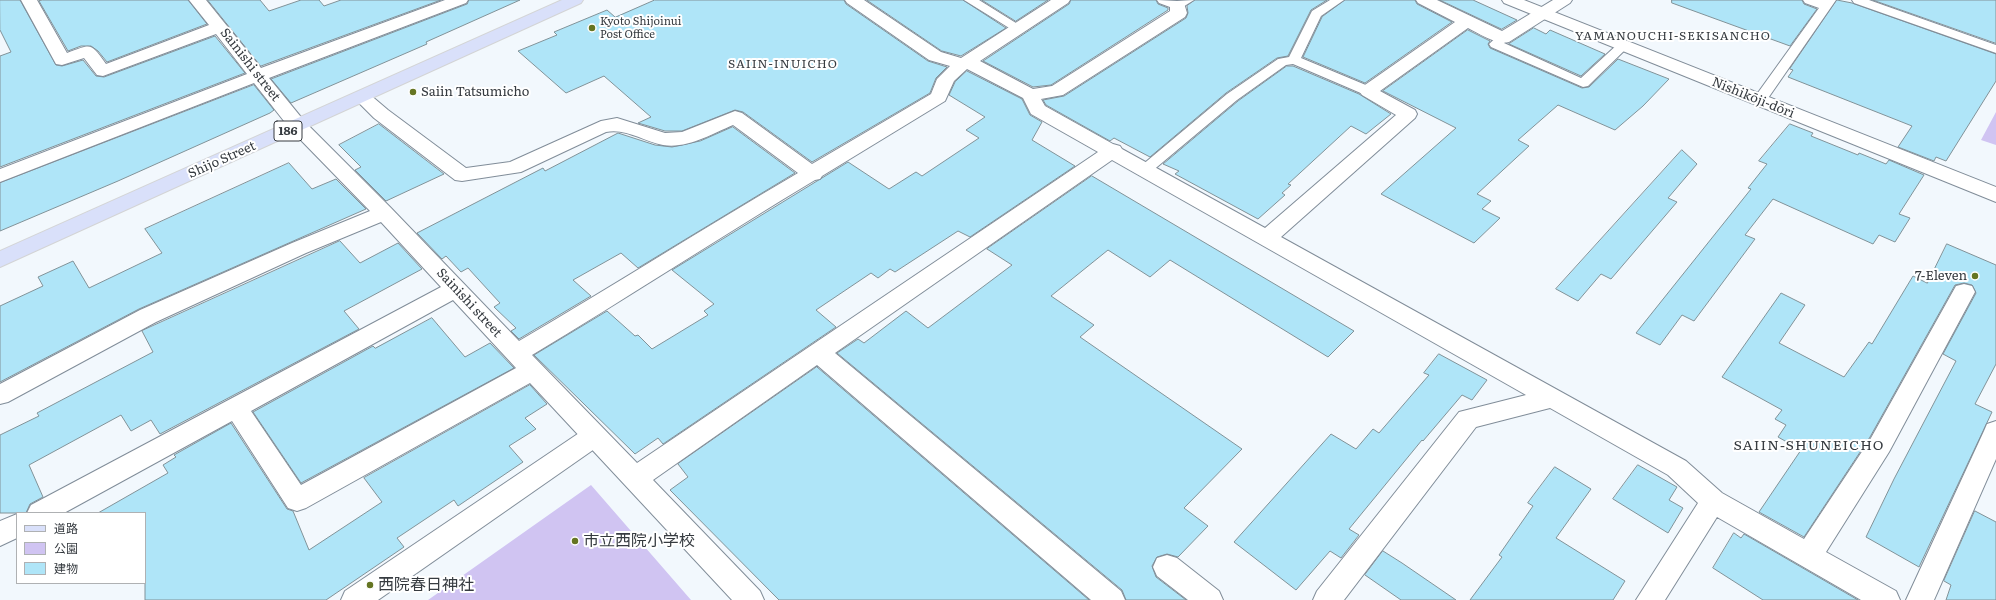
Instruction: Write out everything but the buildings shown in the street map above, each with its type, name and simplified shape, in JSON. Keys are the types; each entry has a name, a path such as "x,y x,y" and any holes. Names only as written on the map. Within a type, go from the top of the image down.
{"main road":[{"name":"Shijo Street","path":"0,260 575,0"}],"street":[{"path":"29,0 62,60 88,51 103,71 220,27"},
{"name":"Sainishi street","path":"197,0 298,126 384,213 750,600"},
{"path":"0,176 257,76 460,0"},
{"path":"853,0 935,56 963,64 972,64 1030,95 1038,110 1113,150 1676,468 1712,501 1886,600"},
{"path":"516,353 612,297 733,220 813,174 939,97 946,79 963,64 1062,0"},
{"path":"1424,0 1503,38 1564,0"},
{"name":"Nishikōji-dōri","path":"1510,0 1996,195"},
{"path":"1030,95 1057,91 1180,13 1176,2"},
{"path":"1267,237 1408,114 1368,91 1467,21"},
{"path":"362,97 381,114 462,175 514,168 601,127 617,124 664,139 685,138 735,118 813,174"},
{"path":"635,478 1113,150"},
{"path":"0,396 148,316 299,248 384,213"},
{"path":"42,512 456,289"},
{"path":"1809,555 1880,445 1964,292"},
{"path":"818,352 1111,600"},
{"path":"236,407 296,500 533,370"},
{"path":"1327,600 1468,419 1553,398"},
{"path":"1920,600 1996,432"},
{"path":"355,600 594,436"},
{"path":"1650,600 1712,501"},
{"path":"0,534 16,526"},
{"path":"1167,567 1208,600"}],"lane":[{"path":"970,0 1018,28"},
{"path":"1294,60 1316,14 1338,0"},
{"path":"1760,101 1827,3 1809,0"},
{"path":"1858,0 1996,49"},
{"path":"1503,38 1496,44 1583,83 1623,46"},
{"path":"1146,169 1232,97 1282,62 1294,60 1368,91"}],"green space":[{"path":"1996,112 1996,145 1981,140"},
{"name":"市立西院小学校","path":"591,485 691,600 428,600"}],"place":[{"name":"Kyoto Shijoinui Post Office","path":"592,28"},
{"name":"Saiin Tatsumicho","path":"413,92"},
{"name":"7-Eleven","path":"1975,276"},
{"name":"市立西院小学校","path":"575,541"},
{"name":"西院春日神社","path":"370,585"}],"district":[{"name":"YAMANOUCHI-SEKISANCHO","path":"1673,36"},
{"name":"SAIIN-INUICHO","path":"783,64"},
{"name":"SAIIN-SHUNEICHO","path":"1809,446"}]}
